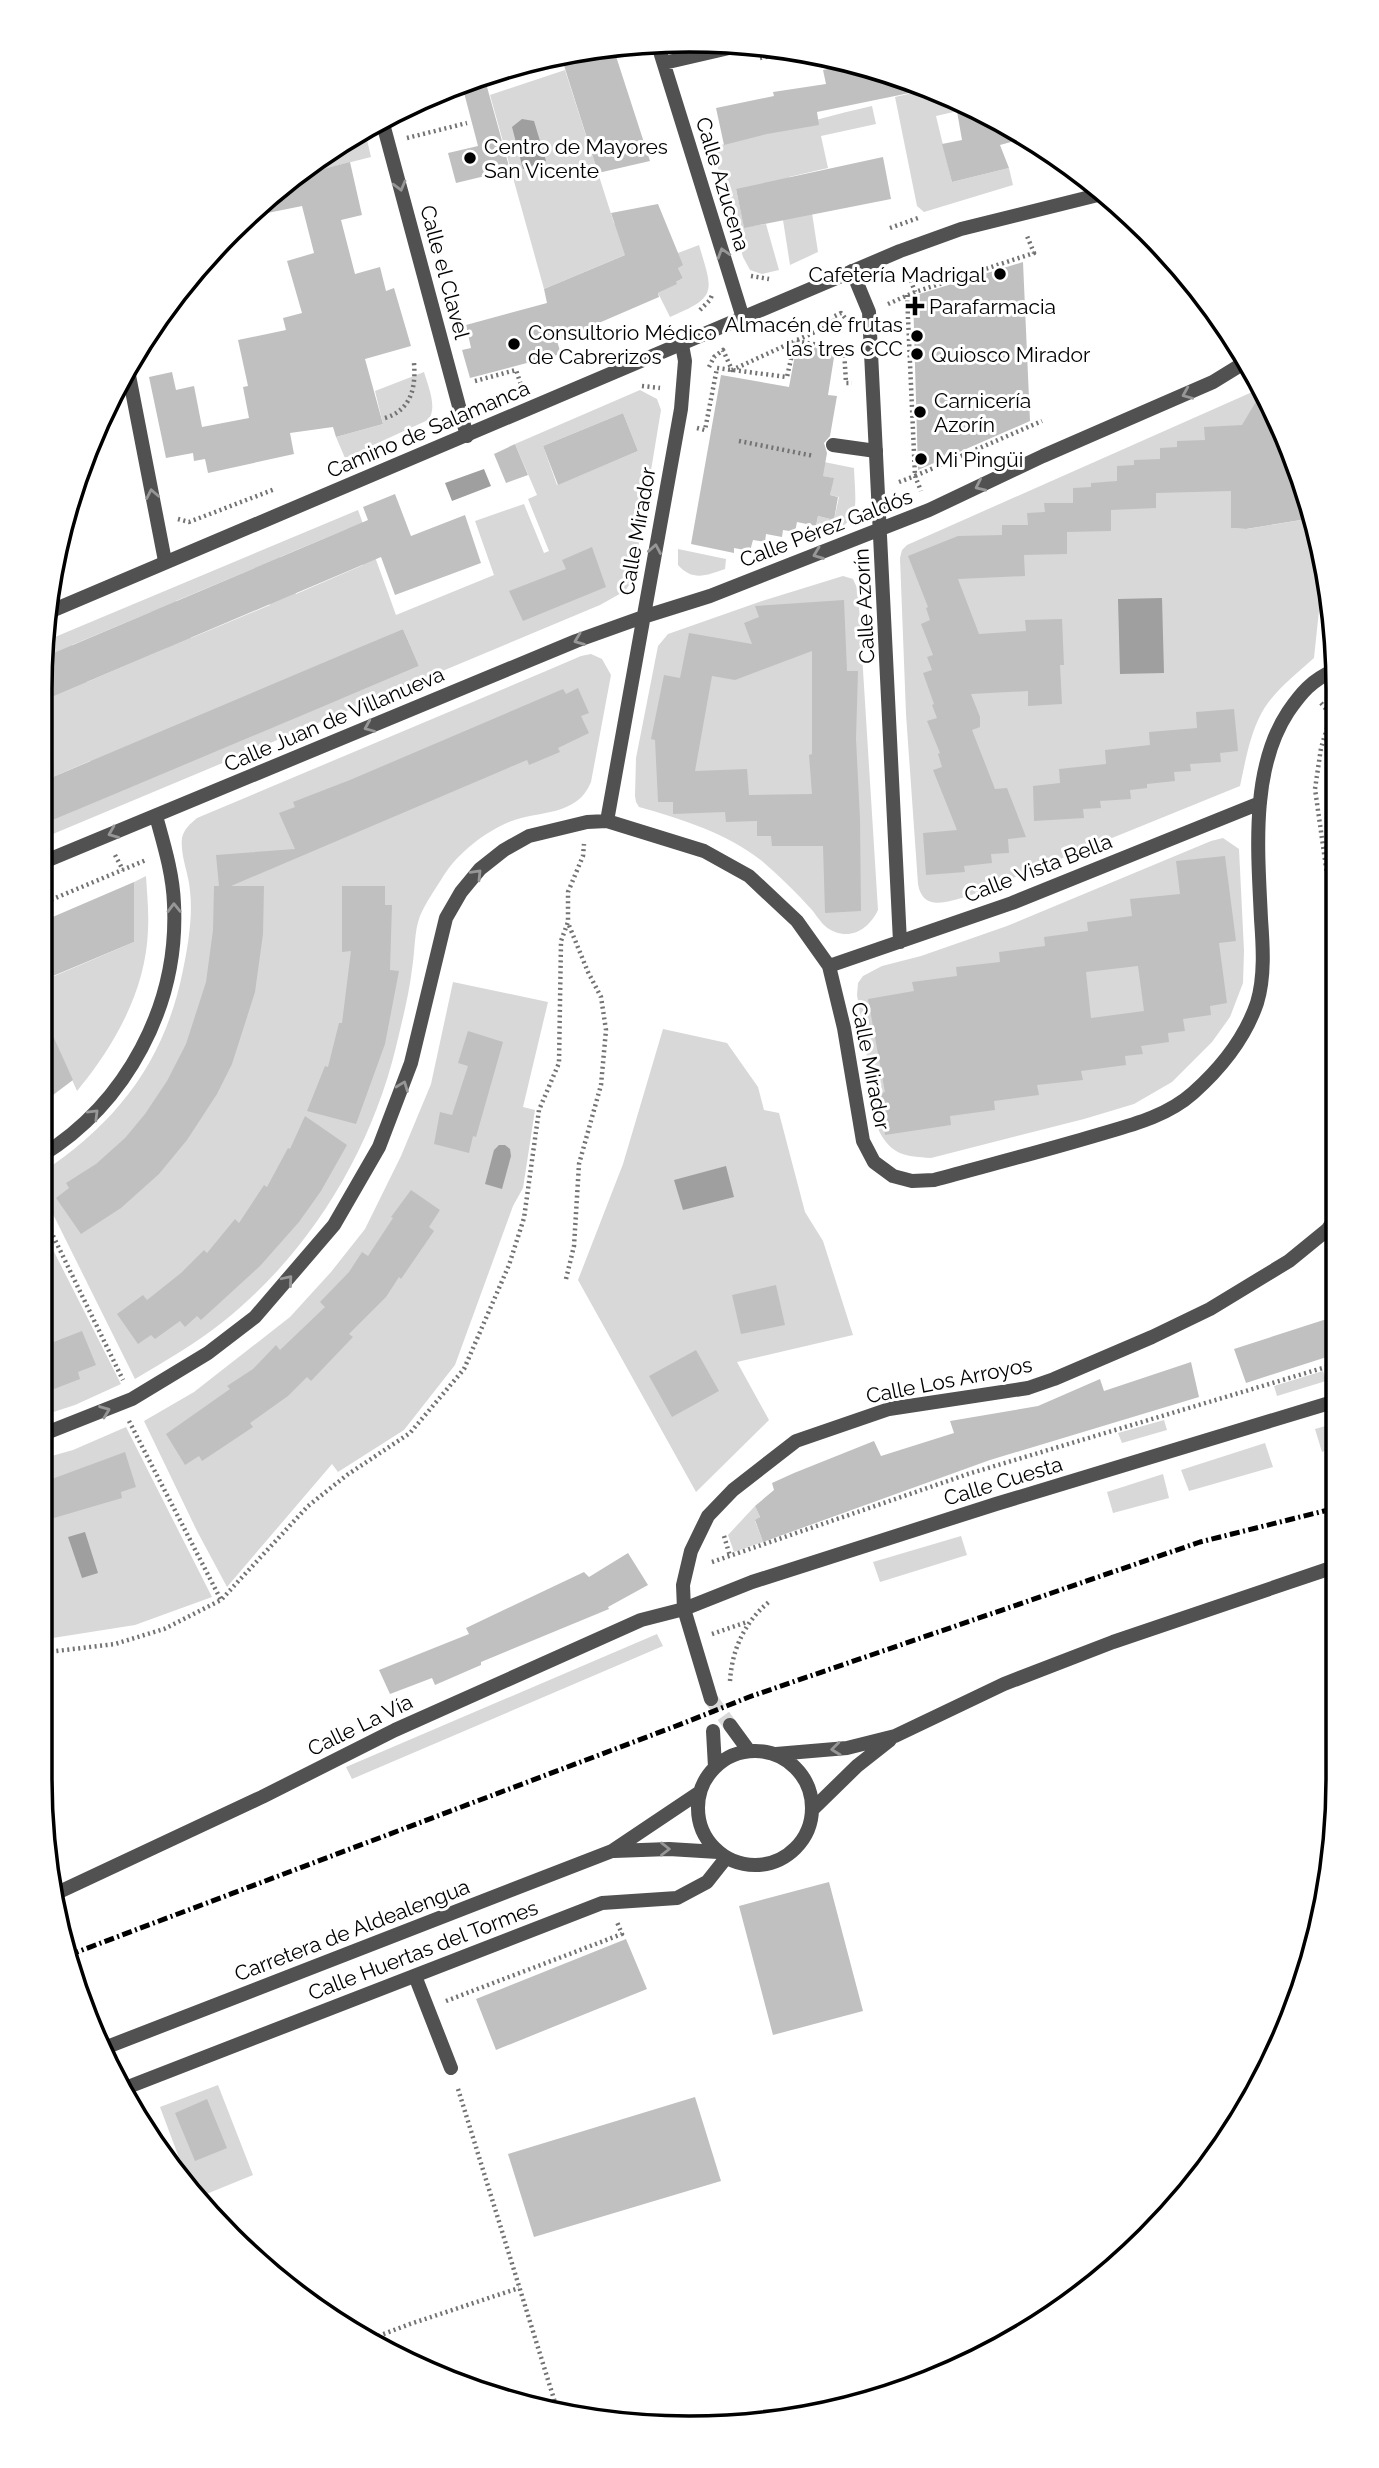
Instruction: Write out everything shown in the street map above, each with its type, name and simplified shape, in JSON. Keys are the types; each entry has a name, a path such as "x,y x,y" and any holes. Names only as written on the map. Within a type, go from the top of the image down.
{"street":[{"name":"Calle Azucena","path":"661,53 743,318"},
{"path":"664,63 708,53"},
{"name":"Calle el Clavel","path":"385,131 467,436"},
{"name":"Camino de Salamanca","path":"58,608 852,271 961,229 1092,196"},
{"name":"Calle Azorín","path":"852,271 869,312 901,942"},
{"name":"Calle Mirador","path":"682,345 685,361 681,409 607,821 704,851 749,876 797,921 830,966 844,1028 863,1141 874,1162 893,1176 912,1181 934,1180 1152,1118 1192,1094 1224,1060 1244,1033 1257,1001 1263,958 1257,850 1260,803 1270,754 1280,725 1304,689 1326,674"},
{"name":"Calle Pérez Galdós","path":"643,617 710,596 929,510 1043,456 1213,382 1238,367"},
{"path":"131,384 165,561"},
{"path":"833,445 876,451"},
{"name":"Calle Juan de Villanueva","path":"52,859 576,641 643,617"},
{"name":"Calle Vista Bella","path":"830,966 1012,903 1260,803"},
{"path":"52,1149 95,1114 124,1079 148,1038 164,995 173,950 174,904 168,858 156,816"},
{"path":"52,1431 126,1402 208,1353 255,1317 334,1225 379,1147 411,1063 446,918 461,892 480,869 504,850 529,836 587,822 607,821"},
{"name":"Calle Los Arroyos","path":"711,1699 684,1609 683,1585 691,1551 708,1516 733,1490 796,1441 889,1409 1028,1388 1054,1379 1210,1309 1289,1261 1326,1230"},
{"name":"Calle Cuesta","path":"684,1609 752,1582 996,1504 1326,1404"},
{"path":"722,1855 704,1835 697,1813 700,1792 706,1778 715,1767 731,1756 749,1751 776,1754 847,1748 895,1736 1004,1684 1113,1642 1326,1569"},
{"name":"Calle La Vía","path":"63,1890 262,1797 395,1730 571,1650 641,1620 684,1609"},
{"path":"730,1725 749,1751"},
{"path":"713,1731 715,1767"},
{"path":"813,1809 857,1766 895,1736"},
{"path":"612,1851 669,1849 722,1855 749,1865 773,1863 793,1851 807,1832 813,1809 808,1786 796,1767 776,1754"},
{"path":"612,1851 700,1792"},
{"name":"Carretera de Aldealengua","path":"111,2045 612,1851"},
{"name":"Calle Huertas del Tormes","path":"132,2086 608,1902 677,1898 707,1882 722,1855"},
{"path":"415,1976 451,2068"}],"path":[{"path":"754,60 766,57"},
{"path":"404,128 407,138 467,122"},
{"path":"915,292 1034,253 1019,214"},
{"path":"879,233 920,217"},
{"path":"746,274 767,280 774,278"},
{"path":"689,315 702,309 710,300 714,288"},
{"path":"907,295 915,476 1042,421"},
{"path":"732,370 835,323 832,317 841,313 849,322"},
{"path":"699,416 696,428 705,430 717,368 787,377 795,341"},
{"path":"795,341 844,349 846,383 854,383"},
{"path":"708,369 714,357 723,350 732,370"},
{"path":"385,418 404,409 413,391 414,363"},
{"path":"512,389 522,385 516,370"},
{"path":"854,370 855,394"},
{"path":"658,389 661,395"},
{"path":"739,441 818,456"},
{"path":"174,513 177,519 189,522 282,486"},
{"path":"1304,689 1316,703 1319,700 1326,708"},
{"path":"1326,733 1315,789 1326,868"},
{"path":"52,1652 115,1644 164,1629 221,1600 308,1506 347,1475 410,1433 464,1369 509,1265 524,1218 539,1110 559,1063 561,941 568,922 568,892 583,856 587,822"},
{"path":"574,846 593,844"},
{"path":"52,899 147,860 149,868"},
{"path":"566,1279 574,1246 579,1164 601,1085 606,1030 601,997 568,922"},
{"path":"52,1236 126,1402 130,1423 221,1600"},
{"path":"712,1557 712,1562 968,1474 1326,1367"},
{"path":"117,1427 141,1417"},
{"path":"716,1544 731,1525"},
{"path":"724,1535 730,1556"},
{"path":"730,1683 731,1663 741,1636 749,1622 768,1603 779,1597"},
{"path":"429,2007 622,1934 608,1902"},
{"path":"451,2068 554,2401"},
{"path":"381,2335 519,2288"}],"shaded area":[{"path":"565,70 614,223 639,249 544,289 490,95"},
{"path":"912,93 956,111 936,116 952,182 1009,168 1013,185 924,212 917,206 895,97"},
{"path":"872,106 876,124 821,136 828,168 789,177 797,216 812,213 818,252 790,265 783,220 736,189 744,227 766,224 779,270 762,274 750,270 743,257 712,147"},
{"path":"522,119 534,121 546,161 523,169 512,127"},
{"path":"367,140 371,157 323,169"},
{"path":"699,245 709,283 708,291 697,304 670,317 658,293 683,278 678,268 678,253"},
{"path":"424,372 432,403 428,420 345,458 336,437 383,424 375,391"},
{"path":"640,390 657,399 661,410 633,579 625,591 600,605 52,834 52,820 106,797 90,761 52,777 52,696 61,692 53,672 55,637 358,510 396,615 494,575 475,521 524,504 544,553 549,551 528,499 537,495 515,444","holes":["623,413 638,451 557,485 543,446","347,529 363,565 296,594 280,557","255,568 270,605 191,638 176,601","151,612 166,648 87,682 72,645","403,629 419,666 340,699 364,646"]},
{"path":"1252,392 1257,400 1249,414 1251,419 1231,503 1231,528 1247,529 1303,520 1320,600 1314,658 1284,685 1264,709 1253,734 1240,786 969,896 945,902 931,902 925,899 918,884 906,714 900,558 907,545"},
{"path":"809,459 854,468 853,515 841,527 814,539 818,516 834,520 839,497 830,495 833,478 807,473"},
{"path":"484,469 491,486 452,501 445,483"},
{"path":"678,549 726,559 725,569 700,576 689,574 678,565"},
{"path":"843,576 853,579 858,590 878,910 871,922 861,930 849,934 835,932 825,926 788,885 748,851 703,828 639,807 635,796 636,758 658,646 668,634"},
{"path":"1162,598 1164,673 1120,674 1118,599"},
{"path":"591,654 602,659 611,675 591,782 585,793 567,807 500,826 464,851 444,875 418,922 411,979 385,1086 353,1162 332,1198 284,1264 255,1294 203,1337 135,1379 52,1212 52,1165 93,1133 115,1111 134,1087 164,1033 175,1003 190,931 190,891 182,845 186,829 197,818"},
{"path":"1223,838 1239,849 1243,983 1230,1017 1212,1042 1172,1082 1134,1104 931,1158 900,1153 889,1145 879,1131 857,995 858,983 863,976 882,966 921,956 1007,926"},
{"path":"146,876 148,930 141,974 135,995 116,1036 77,1091 52,1034 52,977 134,942 134,882"},
{"path":"453,982 548,1002 523,1107 535,1110 523,1188 513,1206 455,1365 404,1430 338,1472 332,1464 227,1587 144,1421 194,1392 290,1317 365,1229 401,1156 431,1084"},
{"path":"663,1029 727,1043 758,1087 764,1110 779,1113 805,1212 823,1241 853,1335 737,1362 769,1420 696,1492 578,1280 623,1164"},
{"path":"499,1145 510,1149 511,1156 502,1189 485,1184 494,1150"},
{"path":"726,1166 734,1197 683,1210 674,1180"},
{"path":"52,1248 121,1384 52,1412"},
{"path":"1323,1371 1326,1381 1277,1396 1274,1386"},
{"path":"1164,1420 1167,1430 1122,1443 1118,1433"},
{"path":"1326,1426 1326,1451 1322,1452 1315,1429"},
{"path":"126,1427 212,1597 135,1625 52,1638 52,1456 73,1450"},
{"path":"1265,1443 1273,1467 1189,1491 1181,1470"},
{"path":"1163,1474 1169,1498 1113,1513 1107,1492"},
{"path":"755,1506 760,1517 755,1521 763,1542 734,1552 728,1535"},
{"path":"85,1532 98,1573 82,1578 68,1537"},
{"path":"961,1536 967,1555 880,1582 873,1562"},
{"path":"657,1634 663,1646 352,1779 346,1767"},
{"path":"218,2085 253,2175 207,2194 180,2160 160,2107"}],"building":[{"path":"616,57 650,161 598,173 564,65"},
{"path":"830,69 854,74 911,93 817,112 819,125 724,145 716,108 774,96 773,92 826,84 823,70"},
{"path":"487,86 510,170 456,183 448,153 478,146 464,94"},
{"path":"957,112 1011,140 1000,145 1009,168 952,182 942,144 962,140"},
{"path":"883,157 891,199 744,228 736,189"},
{"path":"350,162 362,215 341,220 355,274 380,267 386,291 394,288 411,346 365,359 383,424 336,437 333,427 290,433 294,454 208,473 205,459 194,461 193,453 166,458 149,377 172,372 176,390 194,386 202,427 249,418 243,387 248,386 238,340 286,330 283,318 302,313 287,261 314,253 302,206 267,213 323,169"},
{"path":"658,204 683,265 678,268 683,278 676,282 677,284 658,293 659,297 557,341 561,354 470,378 462,350 471,348 466,325 547,303 544,289 625,255 611,213"},
{"path":"1023,262 1030,421 918,470 913,296"},
{"path":"797,344 835,351 828,395 837,396 830,436 824,443 827,453 823,476 834,478 830,495 838,497 834,520 818,516 816,526 797,522 795,532 783,530 782,537 766,534 765,542 753,540 750,551 734,548 734,553 691,544 721,375 789,387"},
{"path":"1257,400 1278,446 1303,520 1246,529 1231,528 1231,491 1156,493 1156,508 1111,510 1111,531 1067,532 1067,554 1024,555 1025,576 958,579 979,634 1026,631 1025,620 1062,619 1062,704 1028,706 1028,691 971,694 980,717 980,727 972,730 995,789 1007,788 1026,837 1008,839 1009,853 991,854 992,863 964,866 965,872 926,875 923,833 957,830 933,770 942,767 938,754 940,753 927,721 937,718 923,673 932,670 927,657 933,655 921,624 930,620 926,608 928,607 908,556 958,536 1002,535 1002,525 1028,525 1027,513 1045,512 1044,503 1073,503 1073,488 1091,487 1091,483 1117,481 1117,466 1134,465 1134,460 1160,459 1160,448 1177,447 1177,441 1205,440 1204,427 1242,425"},
{"path":"623,413 638,451 558,485 543,446"},
{"path":"515,444 528,475 506,483 494,454"},
{"path":"395,494 411,536 465,515 481,563 395,595 381,557 52,697 54,653 368,520 363,507"},
{"path":"592,547 606,587 523,621 509,591 566,569 562,560"},
{"path":"844,600 847,671 858,671 856,739 861,911 825,913 823,846 772,846 771,836 757,836 757,821 726,822 725,812 673,814 673,802 658,802 655,740 651,739 664,675 680,678 689,633 752,644 744,623 759,617 755,606","holes":["812,651 812,754 809,755 812,794 749,795 747,769 695,771 712,676 735,680"]},
{"path":"403,629 419,666 52,820 52,777"},
{"path":"578,688 589,713 581,716 589,733 558,748 560,752 529,765 527,760 231,886 264,886 263,934 255,992 232,1064 217,1094 187,1140 159,1174 121,1208 81,1234 56,1198 69,1188 66,1183 96,1164 125,1138 167,1081 186,1044 206,982 213,930 214,886 219,886 216,855 295,849 279,813 295,807 293,802 563,689 566,694"},
{"path":"1234,709 1238,751 1220,753 1221,762 1190,764 1191,771 1174,772 1175,781 1147,784 1147,788 1130,790 1131,799 1100,801 1101,808 1083,809 1084,818 1034,821 1033,786 1060,783 1059,769 1106,764 1105,750 1150,745 1149,732 1197,728 1196,712"},
{"path":"1225,856 1236,941 1219,943 1227,1003 1210,1006 1211,1015 1183,1019 1185,1031 1168,1033 1169,1042 1141,1046 1143,1054 1125,1056 1126,1065 1081,1071 1083,1080 1037,1085 1039,1095 994,1101 995,1110 950,1116 951,1125 885,1135 879,1093 885,1092 868,999 914,991 912,982 957,976 956,967 1000,962 999,952 1045,946 1044,937 1088,931 1087,922 1132,916 1130,899 1180,894 1176,861","holes":["1138,966 1144,1011 1091,1018 1086,972"]},
{"path":"134,882 134,942 52,976 52,917"},
{"path":"342,886 385,886 385,905 392,905 390,970 399,971 385,1044 356,1124 307,1111 325,1066 328,1067 339,1023 342,1023 351,951 342,952"},
{"path":"468,1031 503,1042 469,1153 434,1144 440,1112 452,1115 468,1066 458,1063"},
{"path":"52,1033 73,1080 52,1096"},
{"path":"305,1116 347,1145 321,1191 299,1222 260,1266 201,1320 197,1316 185,1327 180,1321 155,1339 151,1335 138,1344 117,1314 143,1295 147,1300 181,1273 204,1250 207,1253 235,1219 239,1223 264,1185 267,1187 288,1148 290,1149"},
{"path":"411,1190 440,1210 429,1227 434,1231 401,1279 399,1277 386,1297 349,1334 353,1337 311,1381 307,1377 288,1396 250,1423 253,1427 202,1461 199,1456 185,1465 166,1434 230,1389 227,1386 253,1369 276,1345 280,1350 325,1307 320,1302 349,1272 362,1252 368,1256"},
{"path":"776,1285 785,1325 741,1334 732,1295"},
{"path":"1326,1319 1326,1357 1246,1383 1234,1349"},
{"path":"82,1331 96,1365 78,1372 80,1379 52,1390 52,1343"},
{"path":"696,1350 719,1391 672,1417 649,1376"},
{"path":"1191,1362 1199,1397 990,1460 763,1542 755,1520 760,1517 755,1506 774,1490 772,1483 794,1473 874,1441 881,1456 954,1433 950,1421 1038,1406 1100,1379 1104,1391"},
{"path":"125,1452 136,1487 121,1492 122,1498 52,1519 52,1479"},
{"path":"628,1553 648,1585 608,1607 609,1609 481,1662 481,1665 435,1685 432,1678 390,1694 379,1670 469,1634 466,1628 584,1572 589,1577"},
{"path":"829,1882 863,2011 773,2035 739,1906"},
{"path":"626,1939 647,1989 496,2050 476,1999"},
{"path":"695,2097 721,2181 534,2237 508,2154"},
{"path":"207,2099 227,2148 195,2161 175,2113"}],"tunnel":[{"path":"711,1699 730,1725"}],"railway":[{"path":"77,1952 749,1697 1200,1542 1326,1510"}],"place":[{"name":"Centro de Mayores San Vicente","path":"470,158"},
{"name":"Cafetería Madrigal","path":"1000,274"},
{"name":"Parafarmacia","path":"915,306"},
{"name":"Almacén de frutas las tres CCC","path":"917,336"},
{"name":"Consultorio Médico de Cabrerizos","path":"514,344"},
{"name":"Quiosco Mirador","path":"917,354"},
{"name":"Carnicería Azorín","path":"920,412"},
{"name":"Mi Pingüi","path":"921,459"}]}
